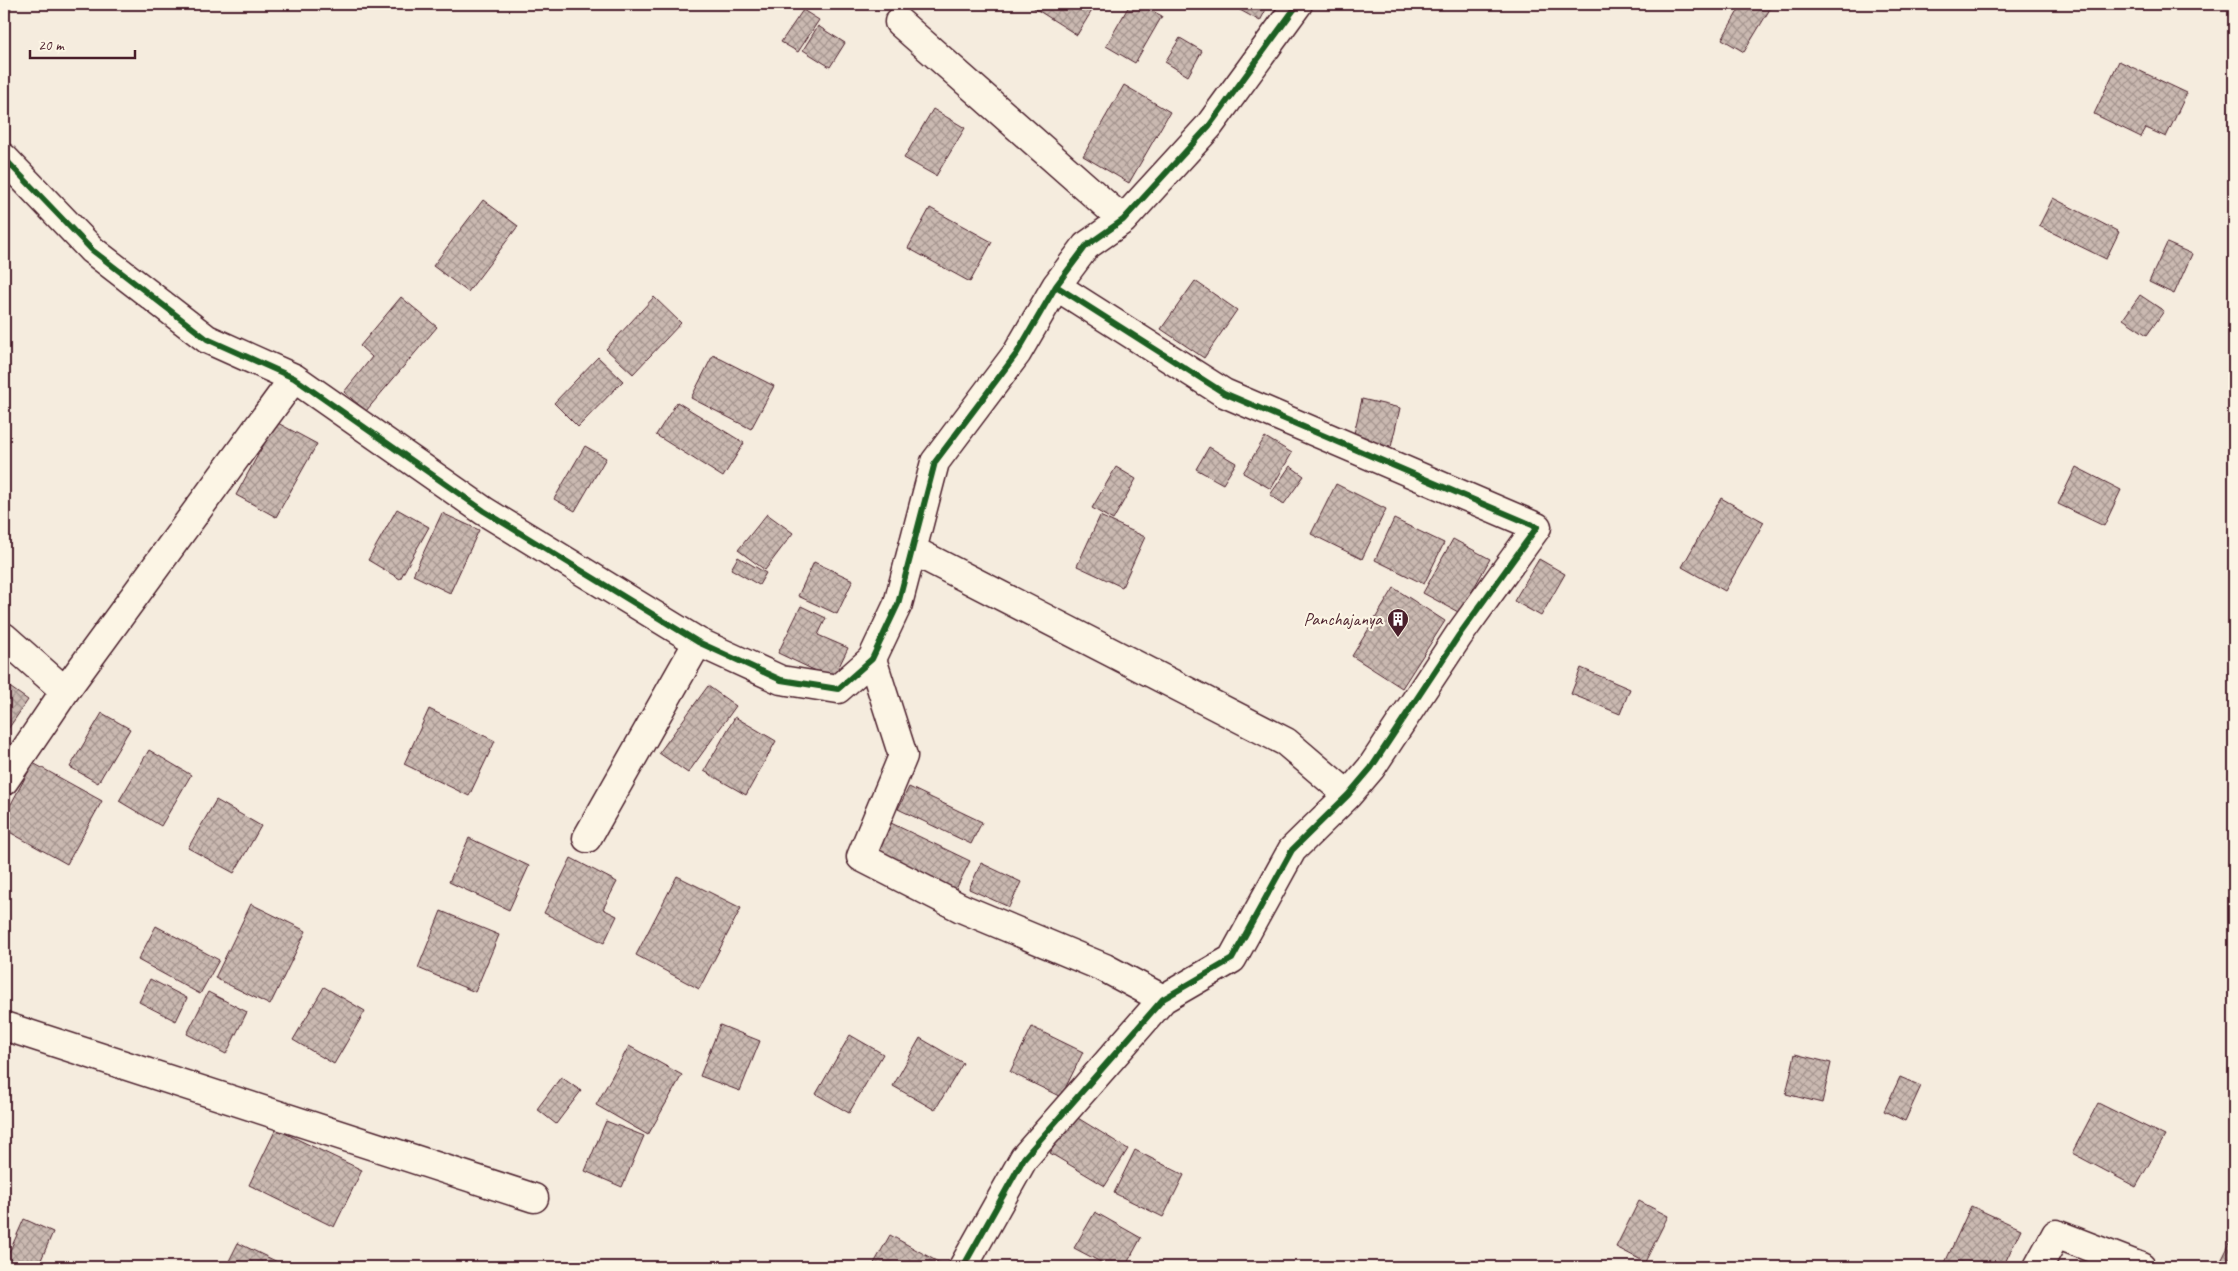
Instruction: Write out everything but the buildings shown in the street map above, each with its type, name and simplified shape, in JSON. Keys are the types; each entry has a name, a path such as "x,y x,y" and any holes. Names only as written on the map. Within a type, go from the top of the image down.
{"street":[{"path":"4,158 92,250 207,339 294,378 484,511 698,642 781,680 838,689 872,659 898,604 935,462 1017,353 1056,286 1086,246 1123,220 1209,126 1298,4"},
{"path":"899,22 1123,220"},
{"path":"963,1267 1024,1158 1162,999 1232,959 1292,850 1348,795 1371,768 1459,635 1538,527 1224,393 1056,286"},
{"path":"4,781 64,691 294,378"},
{"path":"912,550 1286,742 1348,795"},
{"path":"4,638 64,691"},
{"path":"586,838 698,642"},
{"path":"872,659 903,756 861,858 961,908 1105,968 1162,999"},
{"path":"4,1026 534,1198"},
{"path":"2038,1267 2056,1234 2142,1267"}],"cycle path":[{"path":"4,158 92,250 207,339 294,378 484,511 698,642 781,680 838,689 872,659 898,604 935,462 1017,353 1056,286 1086,246 1123,220 1209,126 1298,4"},
{"path":"963,1267 1024,1158 1163,999 1232,959 1292,850 1348,795 1371,768 1459,635 1537,527 1224,393 1056,286"}],"place":[{"name":"Panchajanya","path":"1398,638"}]}
